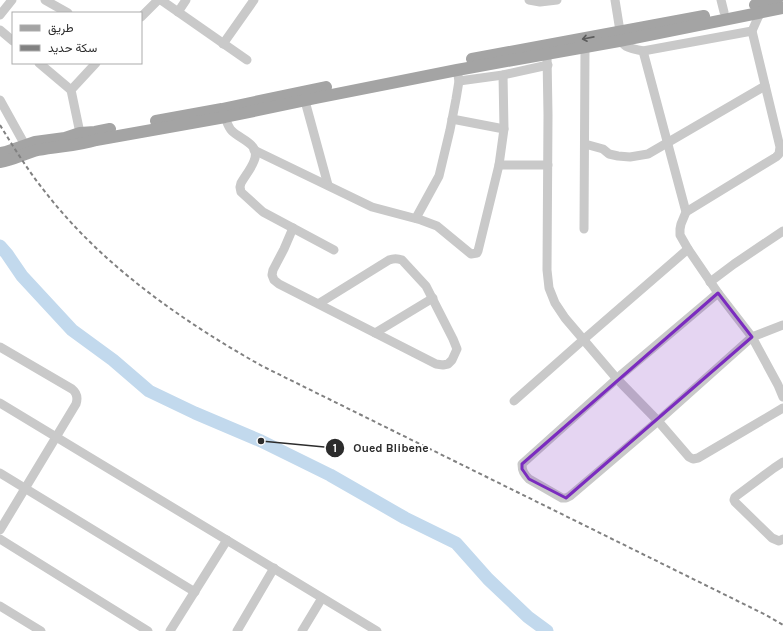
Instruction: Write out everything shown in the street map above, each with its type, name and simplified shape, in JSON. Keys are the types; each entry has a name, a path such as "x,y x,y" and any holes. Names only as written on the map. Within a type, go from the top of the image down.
{"main road":[{"path":"1,153 14,159 42,149 82,138 95,132 222,109 458,76 547,60 622,36 777,0"},
{"path":"1,153 35,142 65,138 96,140 225,117 303,97 622,36 783,8"}],"street":[{"path":"0,15 12,0"},
{"path":"45,0 66,12"},
{"path":"142,16 159,0 247,60"},
{"path":"178,12 186,0"},
{"path":"223,44 254,0"},
{"path":"529,0 540,2 557,0"},
{"path":"615,0 623,45 643,51 752,31"},
{"path":"721,0 724,12"},
{"path":"760,13 752,31 780,147 779,154 686,212 681,224 680,235 710,282 752,337 783,397"},
{"path":"0,30 12,40"},
{"path":"584,229 585,48"},
{"path":"643,51 686,212"},
{"path":"416,218 439,176 452,119 458,76 503,75 547,60 548,270 550,288 556,303 565,318 617,379 693,459 698,458 783,408"},
{"path":"41,64 71,90 82,138"},
{"path":"71,90 95,64"},
{"path":"254,150 372,207 416,218 437,226 471,254 474,254 478,251 499,165 504,129 503,75"},
{"path":"584,144 602,149 613,155 630,157 648,154 765,86"},
{"path":"303,97 328,185"},
{"path":"0,100 25,145"},
{"path":"225,117 229,127 248,141 254,150 255,160 241,182 240,187 242,192 263,212 334,250"},
{"path":"452,119 504,129"},
{"path":"499,165 548,165"},
{"path":"293,228 273,270 272,275 274,280 279,284 318,304 436,364 443,366 448,364 452,360 457,349 426,286 402,260 398,258 389,260 318,304"},
{"path":"710,282 783,231"},
{"path":"514,401 688,249"},
{"path":"718,293 617,379 522,464 524,475 562,498 570,496 658,421 752,337 783,325"},
{"path":"375,333 432,298"},
{"path":"0,347 72,389 76,394 77,400 0,530"},
{"path":"0,403 377,631"},
{"path":"783,462 735,497 734,500 772,538 779,541 783,539"},
{"path":"0,473 195,592"},
{"path":"0,539 148,631"},
{"path":"170,631 227,540"},
{"path":"237,631 274,568"},
{"path":"302,631 322,598"},
{"path":"0,606 41,631"}],"highlighted area":[{"path":"718,293 752,337 566,498 529,479 522,469 522,464"}],"waterway":[{"path":"0,246 22,276 72,330 113,360 149,391 195,413 261,441 330,475 405,518 456,543 488,579 528,617 547,631"}],"railway":[{"path":"0,125 22,160 68,220 118,268 145,290 232,349 262,366 766,615 783,625"}],"place":[{"name":"Oued Blibene","path":"261,441"}]}
